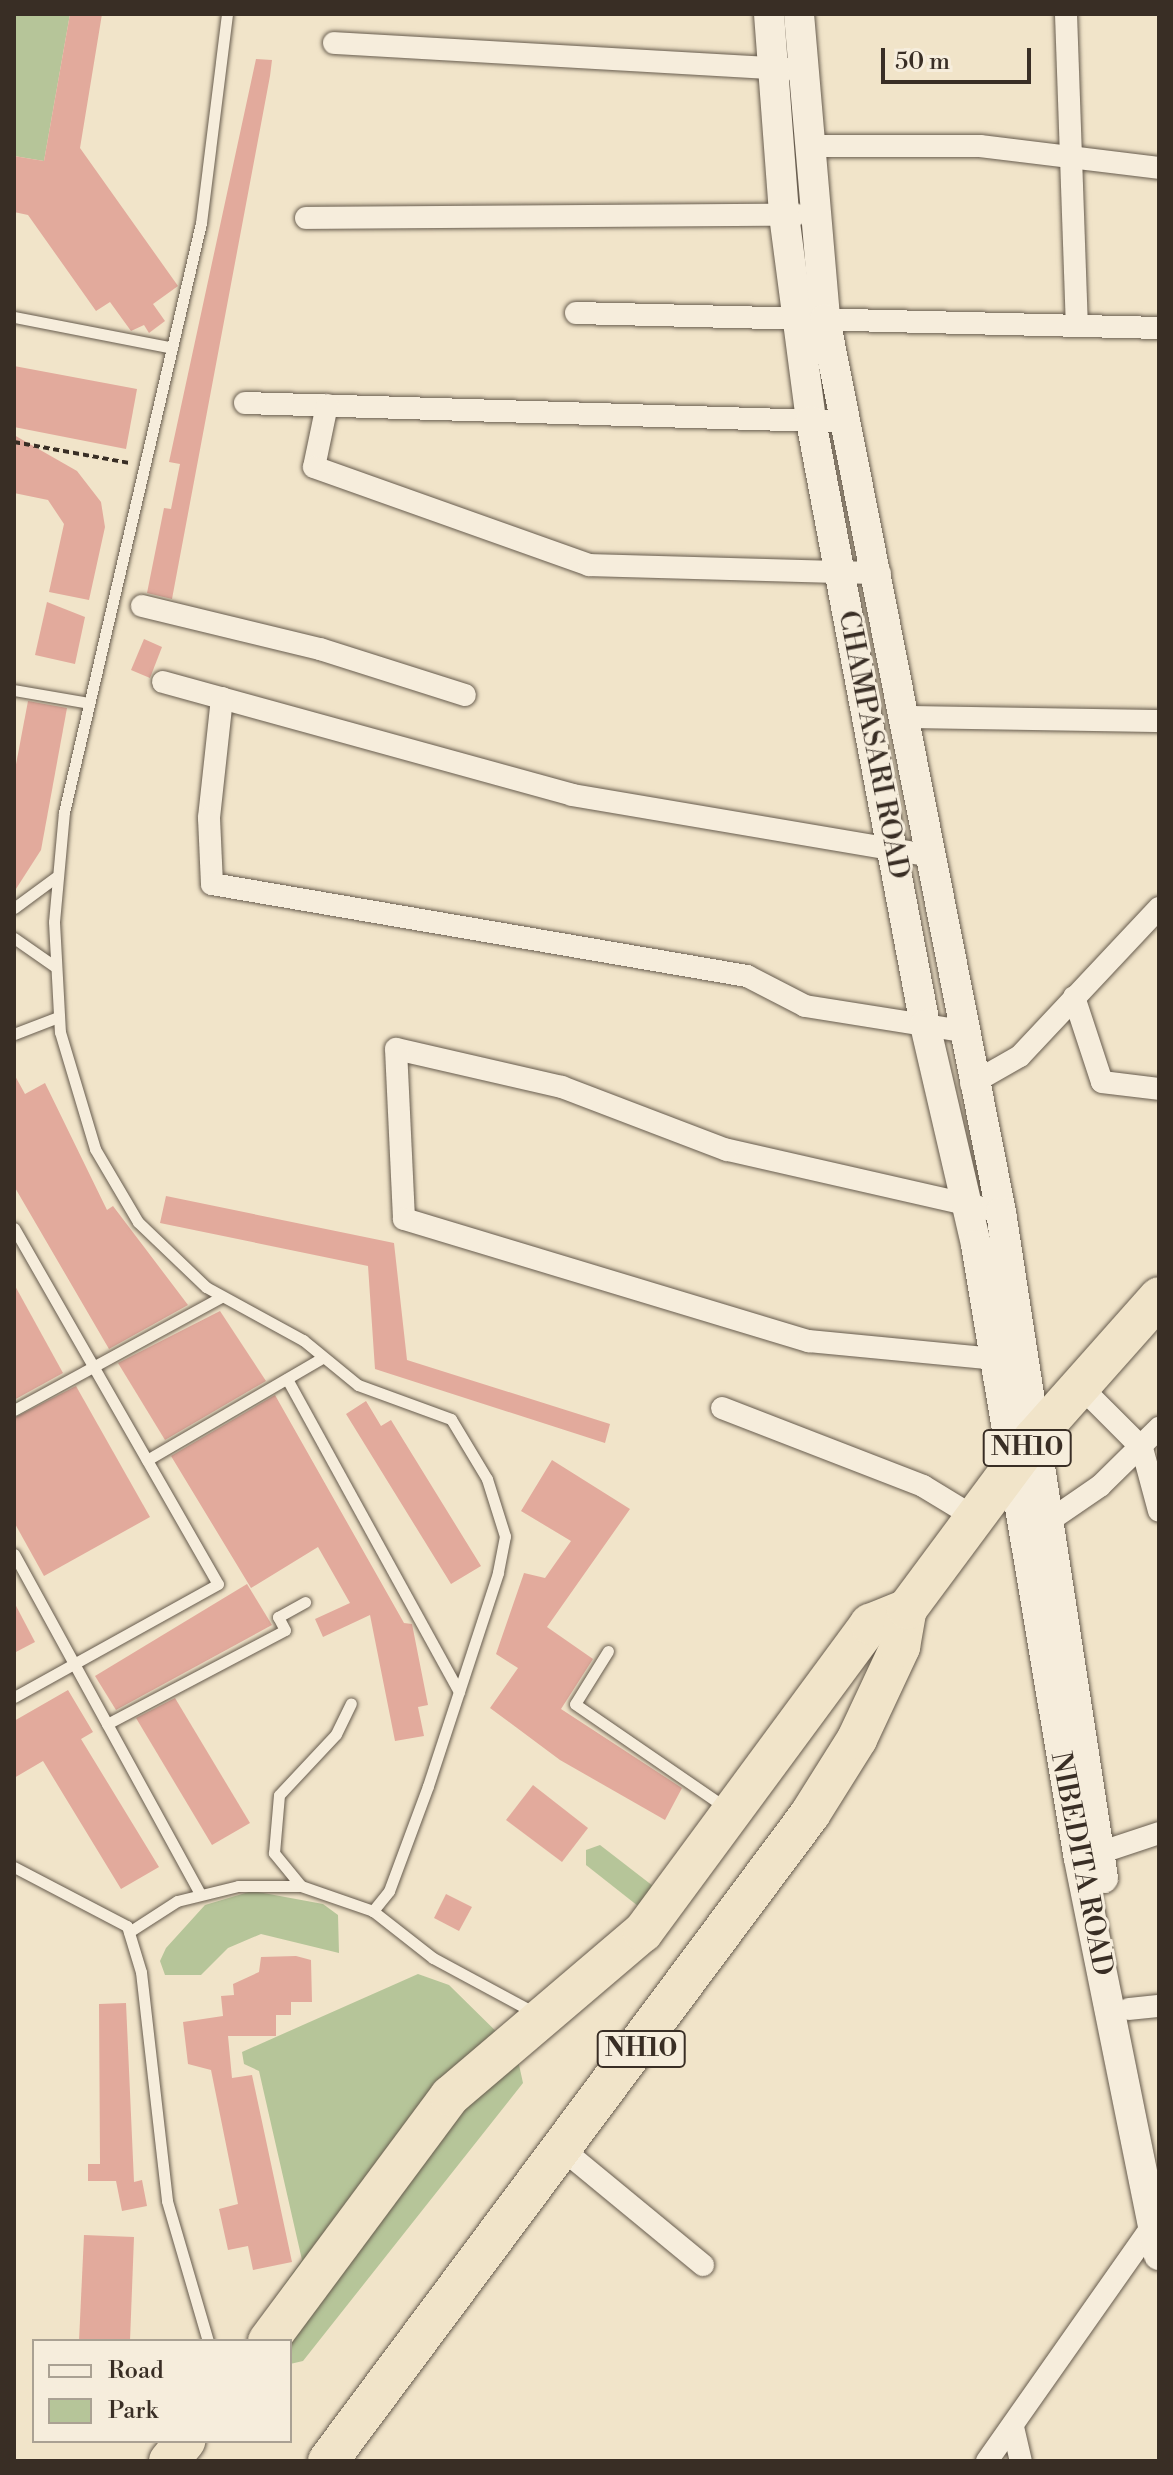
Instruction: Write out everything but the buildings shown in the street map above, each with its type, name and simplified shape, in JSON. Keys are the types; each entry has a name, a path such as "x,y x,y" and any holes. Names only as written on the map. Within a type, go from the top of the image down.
{"highway":[{"name":"NH10","path":"328,2461 810,1814 857,1739 900,1647 907,1609 1034,1438 1082,1388 1159,1297"},
{"name":"NH10","path":"269,2339 450,2096 541,2016 604,1971 643,1932 870,1624 907,1609"},
{"path":"169,2461 183,2443"}],"main road":[{"name":"CHAMPASARI ROAD","path":"769,14 772,68 798,215 849,422 880,573 971,1084 1001,1212 1011,1470"},
{"name":"CHAMPASARI ROAD","path":"799,14 808,146 798,215 795,318 811,421 925,1025 1006,1360 1034,1438"},
{"name":"NIBEDITA ROAD","path":"1034,1438 1049,1521 1089,1857 1144,2007 1159,2158"},
{"name":"NIBEDITA ROAD","path":"1011,1470 1089,1857 1159,2255"}],"street":[{"path":"1066,14 1077,326"},
{"path":"334,43 802,69"},
{"path":"808,146 980,146 1071,163 1159,168"},
{"path":"306,218 798,215"},
{"path":"576,313 1159,328"},
{"path":"245,403 849,422"},
{"path":"327,405 314,467 589,565 880,573"},
{"path":"142,606 320,649 465,695"},
{"path":"163,682 572,795 931,856"},
{"path":"222,698 209,818 212,884 747,976 805,1006 963,1031"},
{"path":"906,717 1159,721"},
{"path":"971,1084 1015,1060 1159,908"},
{"path":"1074,997 1102,1082 1159,1089"},
{"path":"1001,1212 727,1150 562,1087 396,1049 404,1219 809,1341 1006,1360"},
{"path":"1082,1388 1142,1448 1159,1511"},
{"path":"722,1408 923,1486 974,1517"},
{"path":"1049,1521 1142,1448 1159,1428"},
{"path":"1089,1857 1159,1833"},
{"path":"561,2148 703,2265"},
{"path":"987,2461 1153,2225"},
{"path":"1013,2427 1021,2461"}],"lane":[{"path":"227,14 201,223 168,347 89,703 56,877 54,966 58,1017 107,1176 138,1222 221,1297 322,1358 358,1385 451,1419 498,1502 504,1549 459,1692 389,1891 373,1911"},
{"path":"14,317 168,347"},
{"path":"14,690 89,703"},
{"path":"14,908 56,877"},
{"path":"14,938 54,966"},
{"path":"14,1034 58,1017"},
{"path":"14,1228 218,1584 14,1697"},
{"path":"14,1410 221,1297"},
{"path":"147,1460 322,1358"},
{"path":"287,1379 459,1692"},
{"path":"14,1554 199,1892"},
{"path":"107,1724 285,1630 278,1617 305,1602"},
{"path":"608,1651 575,1704 732,1813"},
{"path":"301,1886 274,1853 279,1795 336,1734 351,1703"},
{"path":"14,1867 109,1910 129,1932 143,1985 167,2201 207,2339"},
{"path":"129,1932 199,1892 301,1886 373,1911 421,1951 541,2016"}],"path":[{"path":"14,442 142,466"}],"green space":[{"path":"14,14 70,14 44,161 14,156"},
{"path":"600,1845 653,1886 638,1906 586,1865 586,1850"},
{"path":"252,1891 323,1904 338,1915 339,1953 261,1934 228,1948 201,1975 165,1975 160,1961 166,1948 205,1905"},
{"path":"418,1974 449,1985 516,2051 523,2083 303,2361 292,2364 292,2339 259,2332 262,2316 302,2260 259,2071 244,2064 242,2052"}]}
